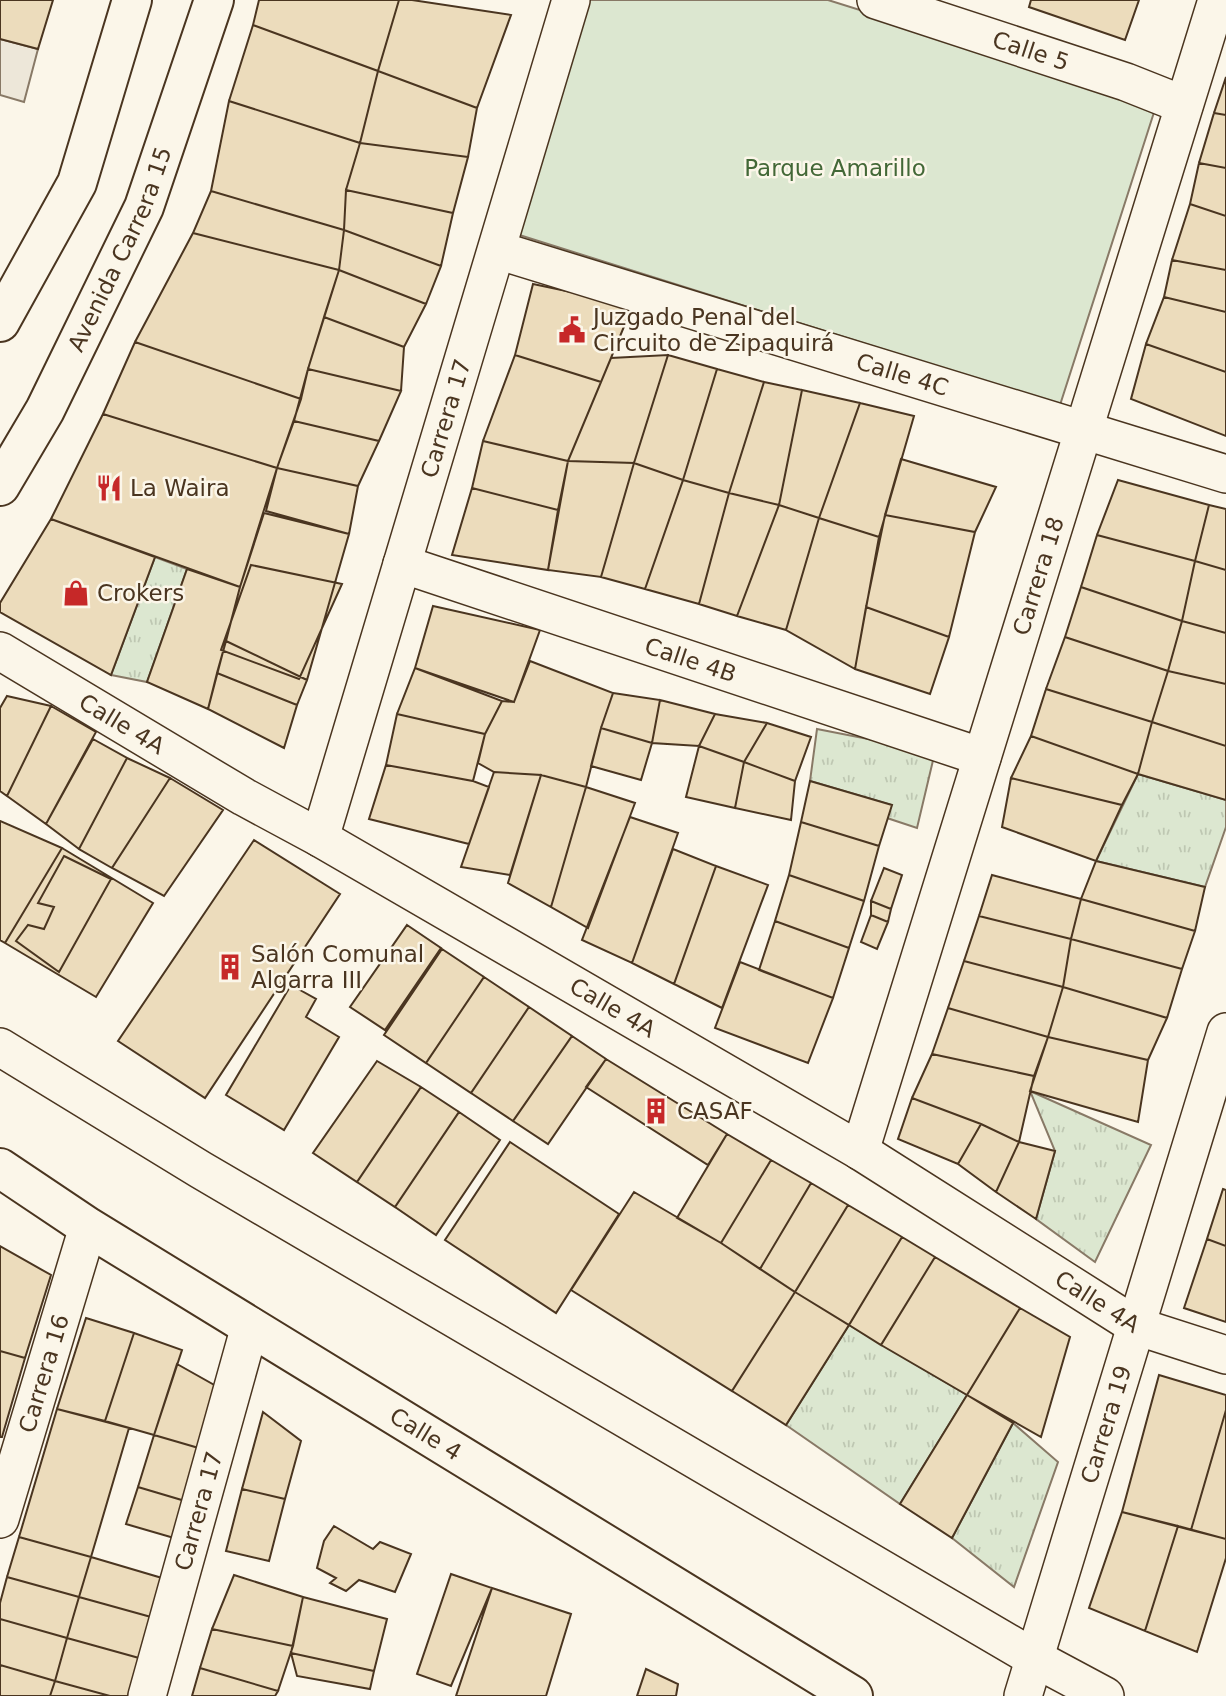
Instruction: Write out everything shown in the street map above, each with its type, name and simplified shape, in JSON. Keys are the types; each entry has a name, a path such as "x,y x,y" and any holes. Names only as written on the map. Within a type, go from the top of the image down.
{"main road":[{"path":"0,322 77,183 132,0"},
{"name":"Avenida Carrera 15","path":"0,486 45,410 144,207 214,0"},
{"name":"Calle 4","path":"0,1168 88,1227 853,1696"}],"street":[{"name":"Carrera 17","path":"320,838 572,0"},
{"name":"Calle 5","path":"876,0 1126,82 1184,105"},
{"name":"Carrera 18","path":"860,1151 1216,0"},
{"name":"Calle 4C","path":"497,250 1226,474"},
{"name":"Calle 4B","path":"402,564 982,757"},
{"name":"Calle 4A","path":"0,651 244,797 320,838 860,1151 1136,1326 1226,1355"},
{"name":"Carrera 19","path":"1023,1696 1226,1032"},
{"path":"0,1047 213,1177 1034,1658 1105,1696"},
{"name":"Carrera 16","path":"0,1519 8,1462 88,1227"},
{"name":"Carrera 17","path":"147,1696 250,1326"}],"green space":[{"name":"Parque Amarillo","path":"588,0 828,0 1157,103 1060,405 513,233"},
{"path":"155,557 187,569 147,682 111,675"},
{"path":"817,729 935,752 917,828 887,818 891,805 810,781"},
{"path":"1138,774 1226,800 1226,827 1205,887 1096,861"},
{"path":"1030,1091 1151,1145 1095,1262 1036,1219 1055,1151"},
{"path":"849,1325 967,1395 900,1504 786,1425"},
{"path":"1013,1423 1058,1462 1014,1587 952,1538"}],"shaded area":[{"path":"0,39 38,49 24,102 0,95"}],"building":[{"path":"0,0 53,0 38,49 0,39"},
{"path":"259,0 399,0 378,71 253,25"},
{"path":"399,0 511,15 477,108 378,71"},
{"path":"1031,0 1139,0 1125,40 1029,7"},
{"path":"253,25 378,71 360,143 229,101"},
{"path":"378,71 477,108 468,157 360,143"},
{"path":"1226,77 1226,115 1214,113"},
{"path":"229,101 360,143 346,190 344,230 211,191"},
{"path":"1214,113 1226,115 1226,168 1199,163"},
{"path":"360,143 468,157 453,213 346,190"},
{"path":"1199,163 1226,168 1226,216 1190,204"},
{"path":"346,190 453,213 441,266 344,230"},
{"path":"211,191 344,230 339,270 193,233"},
{"path":"1190,204 1226,216 1226,270 1172,260"},
{"path":"344,230 441,266 426,304 339,270"},
{"path":"193,233 339,270 301,399 135,342"},
{"path":"1172,260 1226,270 1226,312 1164,297"},
{"path":"339,270 426,304 404,347 324,317"},
{"name":"Juzgado Penal del Circuito de Zipaquirá","path":"533,284 633,305 601,382 515,355"},
{"path":"1164,297 1226,312 1226,372 1146,344"},
{"path":"324,317 404,347 401,391 308,369"},
{"path":"135,342 301,399 277,468 103,414"},
{"path":"1146,344 1226,372 1226,436 1131,399"},
{"path":"515,355 601,382 568,461 483,441"},
{"path":"668,355 717,369 683,480 634,463"},
{"path":"668,355 634,463 568,461 611,358"},
{"path":"308,369 401,391 379,441 294,421"},
{"path":"717,369 764,382 729,493 683,480"},
{"path":"764,382 802,390 779,505 729,493"},
{"path":"802,390 860,403 819,518 779,505"},
{"path":"860,403 914,416 879,537 819,518"},
{"path":"103,414 277,468 240,587 51,519"},
{"path":"294,421 379,441 358,486 277,468"},
{"path":"483,441 568,461 558,510 472,488"},
{"path":"901,459 996,487 975,532 885,515"},
{"path":"568,461 634,463 601,577 548,570"},
{"path":"634,463 683,480 645,589 601,577"},
{"path":"277,468 358,486 349,534 266,511"},
{"path":"683,480 729,493 699,604 645,589"},
{"path":"1118,480 1209,505 1195,561 1097,535"},
{"path":"472,488 558,510 548,570 452,555"},
{"path":"729,493 779,505 737,616 699,604"},
{"path":"779,505 819,518 786,630 737,616"},
{"path":"1209,505 1226,509 1226,570 1195,561"},
{"path":"264,513 349,534 307,680 226,641"},
{"path":"885,515 975,532 949,637 866,607"},
{"path":"819,518 879,537 855,669 786,630"},
{"path":"51,519 155,557 111,675 0,612 0,603"},
{"path":"1097,535 1195,561 1182,621 1081,587"},
{"path":"1195,561 1226,570 1226,633 1182,621"},
{"path":"251,565 342,584 299,679 221,650"},
{"path":"187,569 240,587 208,709 147,682"},
{"path":"1081,587 1182,621 1168,671 1065,637"},
{"path":"433,606 540,630 514,702 415,668"},
{"path":"866,607 949,637 930,694 855,669"},
{"path":"1182,621 1226,633 1226,684 1168,671"},
{"path":"1065,637 1168,671 1152,722 1046,689"},
{"path":"226,641 307,680 297,705 217,673"},
{"path":"530,661 613,693 586,787 541,775 494,772 478,763 485,734 502,701 514,702"},
{"path":"415,668 502,701 485,734 397,714"},
{"path":"1168,671 1226,684 1226,746 1152,722"},
{"path":"217,673 297,705 284,748 208,709"},
{"path":"1046,689 1152,722 1138,774 1031,736"},
{"path":"613,693 660,700 652,743 601,728"},
{"path":"7,696 51,706 7,796 0,791 0,708"},
{"path":"660,700 715,714 699,746 652,743"},
{"path":"51,706 96,732 46,824 7,796"},
{"path":"397,714 485,734 473,781 386,765"},
{"path":"715,714 767,723 744,762 699,746"},
{"path":"1152,722 1226,746 1226,800 1138,774"},
{"path":"767,723 811,737 795,781 744,762"},
{"path":"601,728 652,743 641,780 591,766"},
{"path":"1031,736 1138,774 1122,805 1011,778"},
{"path":"93,739 127,758 79,849 46,824"},
{"path":"699,746 744,762 735,808 686,797"},
{"path":"127,758 170,778 112,868 79,849"},
{"path":"744,762 795,781 791,820 735,808"},
{"path":"386,765 473,781 489,787 469,844 369,819"},
{"path":"494,772 541,775 510,875 461,867"},
{"path":"541,775 586,787 551,907 508,883"},
{"path":"170,778 223,810 164,896 112,868"},
{"path":"1011,778 1122,805 1096,861 1002,827"},
{"path":"810,781 892,805 879,846 801,822"},
{"path":"586,787 635,803 588,928 551,907"},
{"path":"630,817 678,833 632,963 582,940"},
{"path":"0,821 62,848 5,943 0,940"},
{"path":"801,822 879,846 864,901 789,875"},
{"name":"Salón Comunal Algarra III","path":"254,840 340,894 205,1098 118,1041"},
{"path":"62,848 153,903 96,997 5,943"},
{"path":"673,849 716,866 674,984 632,963"},
{"path":"64,856 111,879 59,972 16,941 28,925 44,929 54,907 38,903"},
{"path":"1096,861 1205,887 1195,931 1081,899"},
{"path":"716,866 768,885 722,1008 674,984"},
{"path":"884,868 902,875 891,909 871,901"},
{"path":"789,875 864,901 849,948 775,921"},
{"path":"992,875 1081,899 1071,939 979,916"},
{"path":"1081,899 1195,931 1182,969 1071,939"},
{"path":"871,901 891,909 888,922 871,915"},
{"path":"871,915 888,922 877,949 861,942"},
{"path":"979,916 1071,939 1063,987 964,961"},
{"path":"775,921 849,948 833,998 759,970"},
{"path":"407,925 441,948 385,1030 350,1007"},
{"path":"1071,939 1182,969 1167,1018 1063,987"},
{"path":"442,949 484,977 426,1063 384,1035"},
{"path":"964,961 1063,987 1048,1037 948,1008"},
{"path":"740,962 833,998 808,1063 715,1028"},
{"path":"484,977 529,1007 471,1093 426,1063"},
{"path":"291,985 316,999 306,1017 339,1037 284,1130 226,1095"},
{"path":"1063,987 1167,1018 1148,1060 1048,1037"},
{"path":"529,1007 572,1036 513,1121 471,1093"},
{"path":"948,1008 1048,1037 1034,1076 932,1054"},
{"path":"572,1036 606,1059 548,1144 513,1121"},
{"path":"1048,1037 1148,1060 1138,1122 1030,1091"},
{"path":"932,1054 1034,1076 1019,1142 981,1124 912,1098"},
{"name":"CASAF","path":"606,1059 727,1134 708,1165 586,1087"},
{"path":"377,1061 421,1087 357,1182 313,1153"},
{"path":"421,1087 459,1112 395,1207 357,1182"},
{"path":"912,1098 981,1124 958,1164 898,1139"},
{"path":"459,1112 500,1140 436,1235 395,1207"},
{"path":"981,1124 1019,1142 996,1192 958,1164"},
{"path":"727,1134 771,1160 721,1243 677,1218"},
{"path":"510,1142 619,1214 556,1313 445,1240"},
{"path":"1019,1142 1055,1151 1036,1219 996,1192"},
{"path":"771,1160 811,1183 760,1269 721,1243"},
{"path":"811,1183 848,1205 795,1292 760,1269"},
{"path":"1223,1189 1226,1190 1226,1246 1207,1239"},
{"path":"634,1192 721,1243 795,1292 732,1391 571,1290"},
{"path":"848,1205 902,1237 849,1325 795,1292"},
{"path":"902,1237 935,1257 881,1345 849,1325"},
{"path":"1207,1239 1226,1246 1226,1322 1184,1308"},
{"path":"0,1246 51,1275 25,1358 0,1351"},
{"path":"935,1257 1020,1308 967,1395 881,1345"},
{"path":"795,1292 849,1325 786,1425 732,1391"},
{"path":"1020,1308 1070,1337 1041,1437 967,1395"},
{"path":"86,1318 134,1333 105,1421 57,1409"},
{"path":"134,1333 182,1350 154,1435 105,1421"},
{"path":"0,1351 25,1358 2,1437 0,1437"},
{"path":"177,1364 216,1386 202,1449 154,1435"},
{"path":"1159,1375 1226,1395 1226,1410 1191,1530 1122,1512"},
{"path":"967,1395 1013,1423 952,1538 900,1504"},
{"path":"57,1409 129,1428 91,1557 19,1537"},
{"path":"1226,1410 1226,1539 1191,1530"},
{"path":"263,1412 301,1441 285,1499 242,1489"},
{"path":"154,1435 202,1449 185,1501 138,1487"},
{"path":"138,1487 185,1501 174,1538 126,1524"},
{"path":"242,1489 285,1499 269,1561 226,1551"},
{"path":"1122,1512 1178,1526 1145,1631 1089,1608"},
{"path":"334,1526 373,1549 380,1542 411,1554 395,1592 359,1580 346,1591 330,1583 336,1578 317,1568 324,1541"},
{"path":"1178,1526 1226,1539 1226,1558 1197,1652 1145,1631"},
{"path":"19,1537 91,1557 79,1597 7,1577"},
{"path":"91,1557 162,1578 151,1617 79,1597"},
{"path":"451,1574 492,1588 451,1686 417,1674"},
{"path":"234,1575 303,1597 293,1646 212,1629"},
{"path":"7,1577 79,1597 67,1638 0,1619 0,1603"},
{"path":"492,1588 571,1614 546,1696 456,1696"},
{"path":"79,1597 151,1617 139,1658 67,1638"},
{"path":"303,1597 387,1619 374,1671 291,1653"},
{"path":"0,1619 67,1638 55,1681 0,1665"},
{"path":"212,1629 293,1646 278,1691 200,1668"},
{"path":"67,1638 139,1658 128,1696 110,1696 55,1681"},
{"path":"291,1653 374,1671 370,1689 297,1676"},
{"path":"0,1665 55,1681 50,1696 0,1696"},
{"path":"200,1668 278,1691 275,1696 192,1696"},
{"path":"646,1669 678,1684 676,1696 637,1696"},
{"path":"55,1681 110,1696 50,1696"}],"place":[{"name":"Juzgado Penal del Circuito de Zipaquirá","path":"572,330"},
{"name":"La Waira","path":"109,488"},
{"name":"Crokers","path":"76,593"},
{"name":"Salón Comunal Algarra III","path":"230,967"},
{"name":"CASAF","path":"656,1111"}]}
